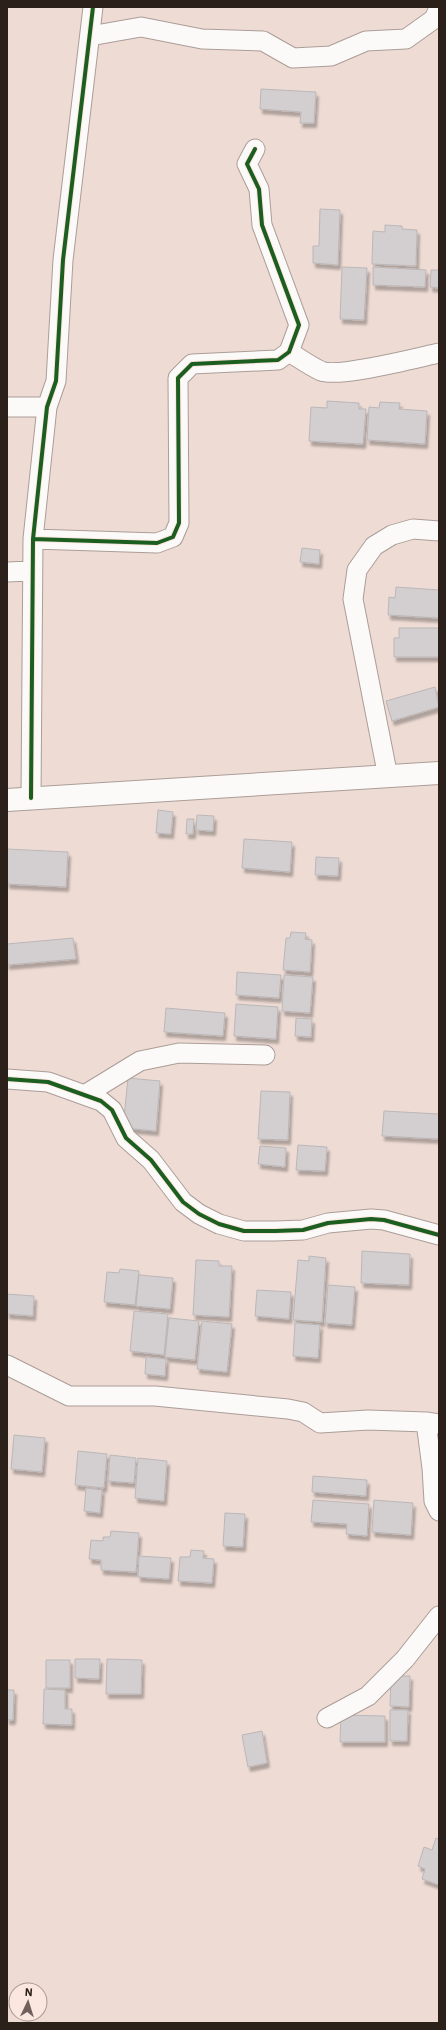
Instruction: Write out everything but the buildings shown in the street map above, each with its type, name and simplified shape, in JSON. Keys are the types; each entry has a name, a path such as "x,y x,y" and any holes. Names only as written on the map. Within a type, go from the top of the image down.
{"main road":[{"path":"7,800 439,773"}],"street":[{"path":"31,798 33,539 47,407 56,381 63,260 90,36 92,7"},
{"path":"90,36 141,27 202,39 263,42 293,58 331,56 366,41 406,40 434,19 439,8"},
{"path":"33,539 157,544 173,537 179,523 178,378 192,364 278,360 289,352 299,325 262,225 259,189 247,164 255,149"},
{"path":"289,352 322,371 342,372 439,353"},
{"path":"7,406 47,407"},
{"path":"388,776 353,599 357,570 374,546 392,535 413,529 439,532"},
{"path":"7,572 32,571"},
{"path":"86,1094 140,1061 179,1053 265,1055"},
{"path":"7,1079 48,1082 86,1094 101,1101 112,1110 126,1138 151,1160 183,1202 200,1214 219,1224 244,1231 303,1230 328,1223 372,1218 439,1235"},
{"path":"7,1365 69,1396 154,1396 288,1409 303,1412 320,1423 368,1420 432,1423 434,1502 439,1511"},
{"path":"327,1718 368,1696 404,1659 439,1616"}],"cycle path":[{"path":"31,798 33,539 47,407 56,381 63,260 93,7"},
{"path":"33,539 157,543 173,537 179,523 178,378 192,364 278,360 289,352 299,325 262,225 259,189 247,164 255,149"},
{"path":"7,1079 48,1082 101,1101 112,1110 126,1138 151,1160 183,1202 199,1214 219,1224 244,1231 275,1231 303,1230 328,1223 371,1219 384,1220 439,1235"}]}
